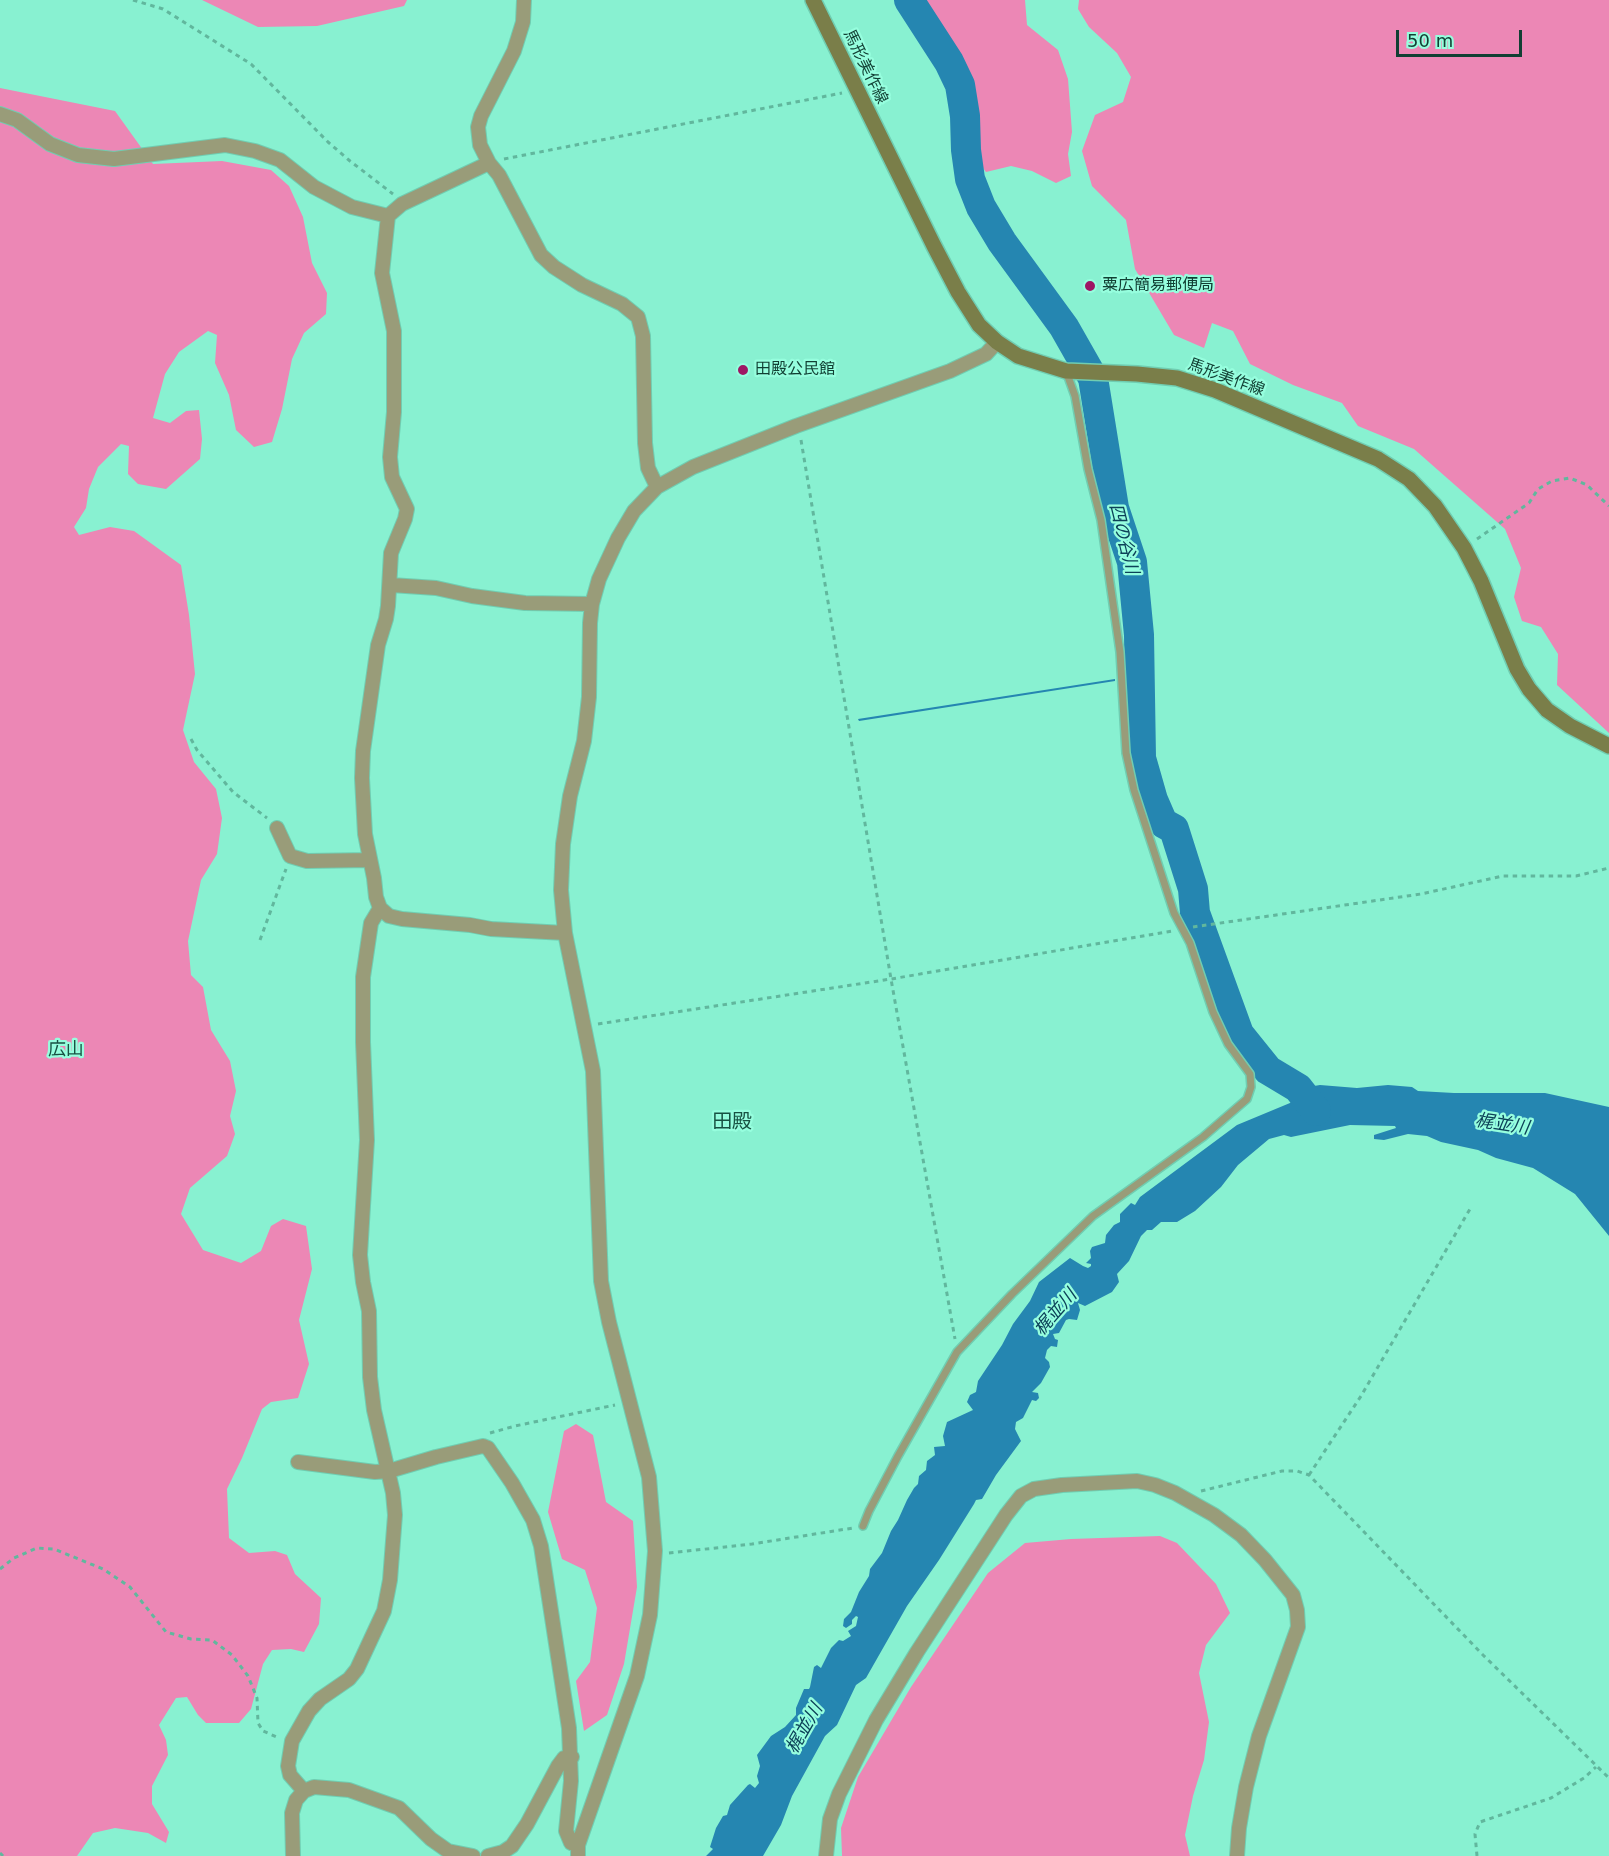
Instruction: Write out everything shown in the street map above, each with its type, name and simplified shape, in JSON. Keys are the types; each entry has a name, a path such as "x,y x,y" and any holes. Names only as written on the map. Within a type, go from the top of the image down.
{"main road":[{"name":"馬形美作線","path":"813,0 958,292 979,325 997,342 1018,356 1070,371 1176,378 1215,390 1378,459 1409,479 1435,506 1464,548 1481,581 1517,669 1529,689 1547,710 1570,726 1609,746"}],"street":[{"path":"524,0 523,22 514,51 487,102 478,127 480,145 541,255 554,267 582,285 622,304 638,317 643,336 645,443 648,468 657,488"},
{"path":"0,114 17,120 50,144 78,155 114,159 225,146 255,151 280,160 314,187 352,207 388,216"},
{"path":"489,163 402,204 388,216 382,273 394,331 394,412 390,456 392,477 407,509 391,553 386,619 378,645 363,751 365,834 376,897 380,908 389,916 491,929 565,933"},
{"path":"578,1851 637,1676 650,1615 656,1551 649,1477 609,1322 602,1281 594,1083 585,1026 565,933 561,890 563,844 570,796 584,741 589,697 592,604 599,579 618,538 634,511 657,488 693,467 796,426 950,371 986,354 997,342"},
{"path":"390,585 436,588 472,596 525,603 592,604"},
{"path":"277,828 290,856 308,861 370,860"},
{"path":"304,1791 290,1775 288,1766 292,1741 309,1711 320,1699 349,1679 357,1669 384,1611 390,1580 395,1515 389,1471 374,1410 370,1377 369,1311 360,1255 366,1140 363,977 371,923 380,908"},
{"path":"298,1462 375,1472 389,1471 483,1446 488,1449 512,1483 533,1520 541,1546 572,1757 572,1781 566,1831 571,1843 578,1851"},
{"path":"826,1856 830,1819 839,1794 876,1720 916,1652 1006,1515 1021,1496 1034,1489 1062,1485 1137,1481 1155,1485 1186,1499 1241,1534 1266,1560 1293,1595 1298,1627 1259,1736 1246,1787 1237,1856"},
{"path":"488,1856 503,1852 512,1846 527,1824 558,1766 564,1758 572,1757"},
{"path":"293,1856 292,1813 296,1800 304,1791 314,1786 332,1787 380,1800 399,1808 431,1839 448,1851 473,1856"}],"lane":[{"path":"863,1526 893,1465 957,1352 1012,1294 1094,1216 1203,1137 1247,1099 1251,1087 1250,1074 1228,1044 1213,1012 1185,929 1174,913 1134,790 1126,753 1120,652 1101,520 1088,469 1070,371"}],"path":[{"path":"133,0 163,9 251,64 328,142 402,204"},
{"path":"489,163 856,89"},
{"path":"796,426 802,444 891,979 957,1352"},
{"path":"1464,548 1513,516 1529,503 1538,489 1552,481 1570,478 1587,485 1609,506"},
{"path":"191,739 197,750 233,792 277,828"},
{"path":"260,940 290,856"},
{"path":"585,1026 891,979 1185,929 1421,894 1503,876 1576,876 1609,868"},
{"path":"1309,1475 1361,1396 1470,1209"},
{"path":"482,1436 515,1426 629,1401"},
{"path":"1186,1499 1191,1494 1282,1471 1297,1471 1309,1475 1483,1655 1609,1778"},
{"path":"656,1551 670,1553 752,1544 863,1526"},
{"path":"0,1569 14,1558 37,1548 54,1549 103,1569 130,1587 166,1632 191,1639 212,1640 232,1656 248,1676 257,1698 258,1723 263,1731 292,1741"},
{"path":"1477,1856 1475,1834 1480,1822 1551,1798 1584,1778 1596,1767"},
{"path":"0,1853 3,1856"}],"shaded area":[{"path":"202,0 407,0 404,6 317,26 258,27"},
{"path":"916,0 1025,0 1027,25 1058,50 1068,79 1072,132 1068,154 1071,176 1056,183 1032,171 1011,166 986,172 974,156 970,106 958,68"},
{"path":"1079,0 1609,0 1609,733 1557,685 1558,654 1541,627 1522,621 1514,597 1521,568 1505,529 1414,449 1358,426 1342,403 1293,385 1250,364 1233,331 1212,323 1204,348 1174,335 1135,269 1126,220 1092,186 1082,151 1095,115 1123,102 1131,77 1117,53 1089,27 1078,9"},
{"path":"0,88 115,111 153,164 222,161 271,170 289,186 303,217 312,263 327,293 326,314 304,333 292,359 282,409 272,442 254,447 236,430 229,395 215,363 217,335 208,331 179,352 165,374 153,418 170,423 186,411 199,410 202,439 200,459 166,489 138,484 128,474 129,446 121,444 98,467 89,489 86,508 74,527 79,535 110,527 134,531 181,565 195,674 183,730 194,762 216,789 222,818 217,854 201,880 188,941 191,975 203,987 211,1030 230,1061 236,1091 230,1116 235,1134 227,1156 190,1188 181,1214 203,1250 241,1263 261,1251 271,1226 283,1219 306,1226 312,1269 299,1320 309,1364 298,1398 271,1402 262,1409 227,1489 229,1538 249,1553 275,1551 287,1555 295,1574 321,1598 319,1624 304,1652 291,1649 272,1650 263,1664 251,1709 239,1723 206,1723 187,1697 176,1698 159,1725 166,1740 168,1755 152,1786 152,1804 169,1832 166,1843 148,1833 115,1828 93,1833 77,1856 0,1856"},
{"path":"576,1424 593,1435 606,1502 633,1521 637,1587 624,1664 607,1715 584,1731 576,1681 590,1662 597,1608 585,1570 562,1559 548,1512 564,1431"},
{"path":"1160,1536 1177,1543 1216,1584 1230,1613 1206,1645 1199,1673 1209,1722 1204,1760 1193,1796 1185,1835 1190,1856 842,1856 841,1828 858,1777 911,1687 988,1573 1025,1543"}],"water":[{"path":"1115,679 1115,681 859,721 858,719"},
{"name":"梶並川","path":"1320,1085 1357,1088 1388,1085 1412,1087 1418,1091 1454,1093 1545,1093 1609,1107 1609,1236 1575,1194 1533,1168 1427,1136 1408,1134 1384,1140 1374,1139 1374,1135 1396,1128 1395,1126 1350,1125 1269,1139 1238,1165 1221,1187 1195,1211 1177,1222 1161,1222 1152,1230 1147,1230 1141,1236 1129,1261 1117,1274 1119,1282 1112,1292 1085,1306 1078,1303 1080,1310 1077,1320 1066,1320 1059,1333 1053,1334 1058,1340 1057,1347 1051,1346 1045,1358 1050,1367 1041,1383 1032,1392 1038,1393 1039,1398 1036,1401 1032,1400 1023,1418 1016,1422 1015,1429 1021,1441 982,1499 976,1500 907,1606 866,1678 856,1685 837,1725 825,1736 792,1796 781,1825 763,1856 706,1856 713,1849 710,1847 716,1828 723,1816 727,1815 730,1805 748,1785 755,1788 759,1783 757,1776 760,1766 757,1755 771,1736 785,1727 796,1715 796,1708 804,1689 810,1687 814,1667 817,1665 821,1668 831,1648 839,1640 843,1641 851,1636 848,1631 856,1626 858,1617 856,1616 852,1624 846,1628 843,1626 844,1619 851,1612 869,1576 870,1569 882,1553 907,1500 918,1484 919,1476 926,1470 927,1461 935,1455 934,1447 945,1446 943,1436 947,1422 973,1410 967,1402 970,1395 976,1392 978,1381 1030,1301 1039,1282 1070,1258 1088,1268 1091,1266 1086,1263 1091,1258 1092,1247 1105,1243 1106,1235 1114,1225 1120,1222 1120,1214 1131,1203 1135,1205 1140,1197 1237,1125 1290,1103 1294,1100 1294,1094 1308,1087"}],"waterway":[{"name":"四の谷川","path":"909,0 949,62 960,85 970,179 981,207 1002,242 1064,327 1093,378 1114,508 1132,562 1139,635 1141,758 1153,800 1163,823 1174,829 1193,889 1195,913 1239,1034 1268,1070 1298,1088 1316,1111"}],"place":[{"name":"粟広簡易郵便局","path":"1090,286"},
{"name":"田殿公民館","path":"743,370"}],"district":[{"name":"広山","path":"66,1050"},
{"name":"田殿","path":"732,1123"}]}
